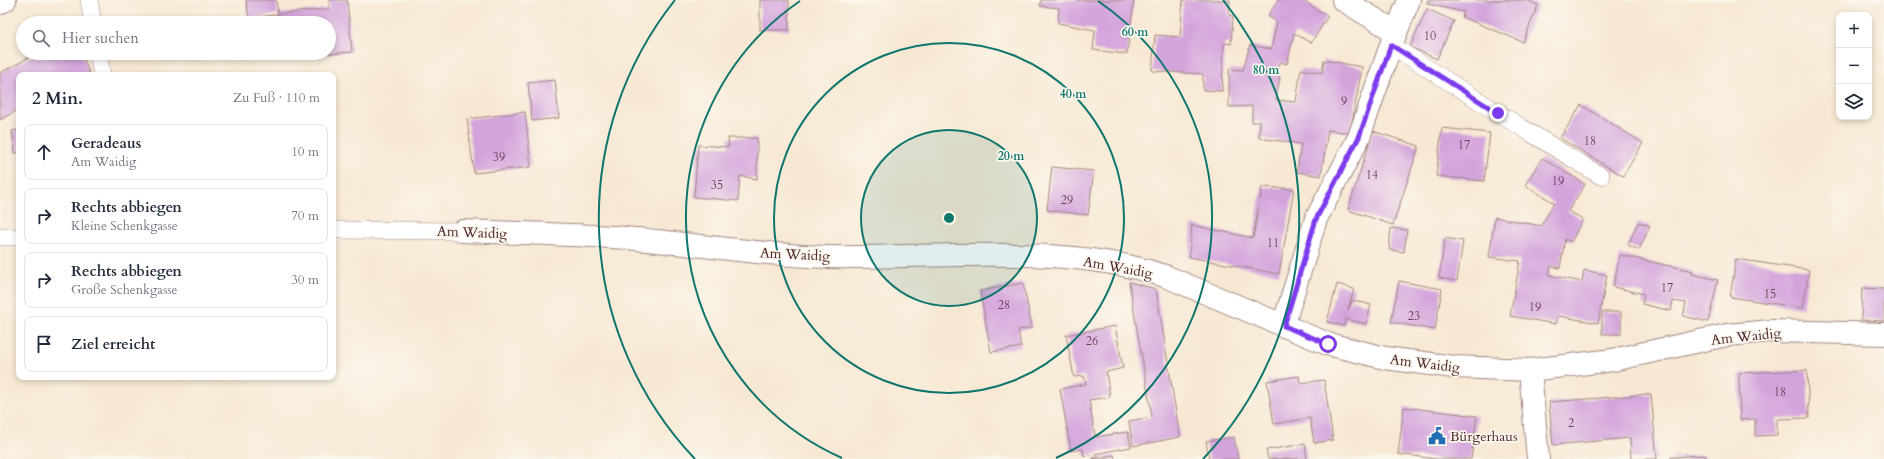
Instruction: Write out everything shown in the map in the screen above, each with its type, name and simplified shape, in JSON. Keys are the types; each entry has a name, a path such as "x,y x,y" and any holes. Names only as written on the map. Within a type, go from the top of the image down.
{"street":[{"path":"0,3 5,0"},
{"path":"1343,0 1394,38"},
{"path":"1284,326 1316,219 1359,137 1409,0"},
{"name":"Am Waidig","path":"464,231 612,237 756,252 827,257 1023,256 1093,260 1149,271 1165,276 1328,344 1385,358 1454,367 1530,370 1613,360 1728,335 1756,332 1771,331 1884,334"},
{"path":"1530,370 1538,459"}],"lane":[{"path":"89,0 92,16"},
{"path":"1394,38 1498,113 1601,176"},
{"path":"99,60 101,72"},
{"name":"Am Waidig","path":"336,230 464,231"},
{"path":"0,237 16,236"}],"building":[{"path":"246,0 276,0 278,14 266,16 249,16"},
{"path":"329,0 347,0 352,52 336,53 336,16 278,16 278,14 329,9"},
{"path":"760,0 789,0 789,30 760,30"},
{"path":"1041,0 1134,0 1127,54 1093,50 1095,30 1058,23 1059,8 1040,6"},
{"path":"1183,0 1230,0 1229,15 1233,16 1231,44 1224,43 1222,91 1203,90 1203,74 1152,71 1155,35 1180,37"},
{"path":"1278,0 1302,0 1328,16 1311,43 1294,33 1287,64 1280,62 1277,75 1280,76 1276,100 1296,102 1301,69 1322,73 1324,60 1362,67 1350,133 1328,130 1321,176 1297,172 1301,144 1259,138 1260,122 1252,122 1252,106 1229,107 1229,69 1243,70 1250,45 1271,49 1277,22 1268,16"},
{"path":"1428,0 1526,0 1538,5 1523,42 1462,17 1464,12 1427,4"},
{"path":"1427,9 1454,21 1437,59 1410,47"},
{"path":"24,60 84,60 89,72 16,72 16,111 0,120 0,73"},
{"path":"555,80 559,118 532,121 528,83"},
{"path":"1581,105 1643,143 1623,176 1560,138"},
{"path":"525,112 531,167 474,173 467,119"},
{"path":"1442,128 1490,133 1484,181 1436,176"},
{"path":"16,130 15,153 12,131"},
{"path":"1373,131 1419,146 1393,225 1348,210"},
{"path":"728,138 757,138 757,179 740,176 738,201 694,197 698,145 729,147"},
{"path":"1542,158 1585,184 1568,211 1583,219 1571,242 1565,239 1560,268 1551,266 1549,275 1582,282 1584,270 1607,275 1598,323 1558,316 1556,324 1510,316 1520,261 1489,257 1495,217 1541,226 1554,203 1525,185"},
{"path":"1052,167 1094,171 1088,215 1047,210"},
{"path":"1262,187 1294,189 1279,274 1189,257 1192,225 1253,238"},
{"path":"1638,222 1650,226 1639,250 1628,245"},
{"path":"1391,228 1407,230 1404,252 1389,250"},
{"path":"1445,238 1463,241 1457,281 1439,278"},
{"path":"1620,255 1693,271 1692,274 1718,280 1708,322 1683,316 1686,303 1673,301 1671,311 1642,304 1644,294 1613,287"},
{"path":"1736,259 1809,270 1803,308 1730,297"},
{"path":"1399,281 1442,289 1435,330 1391,322"},
{"path":"1129,282 1156,289 1180,437 1133,446 1129,421 1152,417"},
{"path":"1023,283 1032,328 1018,330 1021,347 991,352 980,291"},
{"path":"1337,284 1354,289 1348,310 1352,300 1371,305 1366,324 1346,319 1344,326 1327,322"},
{"path":"1862,288 1884,289 1884,321 1861,320"},
{"path":"1602,312 1621,312 1621,334 1602,334"},
{"path":"1115,326 1123,368 1106,372 1110,397 1089,400 1095,437 1128,432 1131,447 1084,456 1083,449 1071,451 1060,389 1086,384 1084,376 1074,377 1066,335"},
{"path":"1807,370 1809,418 1777,419 1777,435 1755,436 1755,419 1740,420 1739,373"},
{"path":"1299,376 1300,383 1324,380 1333,440 1314,443 1310,418 1274,424 1267,381"},
{"path":"1651,394 1657,459 1631,459 1630,438 1553,445 1549,402"},
{"path":"1404,407 1477,416 1471,459 1437,459 1398,454"},
{"path":"1234,437 1238,459 1209,459 1206,441"},
{"path":"1305,444 1307,459 1268,459 1266,450"},
{"path":"1114,455 1115,459 1093,459 1093,458"},
{"path":"1705,455 1706,459 1671,459 1671,457"}],"place":[{"name":"Bürgerhaus","path":"1437,436"}],"route":[{"path":"1328,344 1284,326 1316,219 1359,137 1391,45 1498,113"}]}
